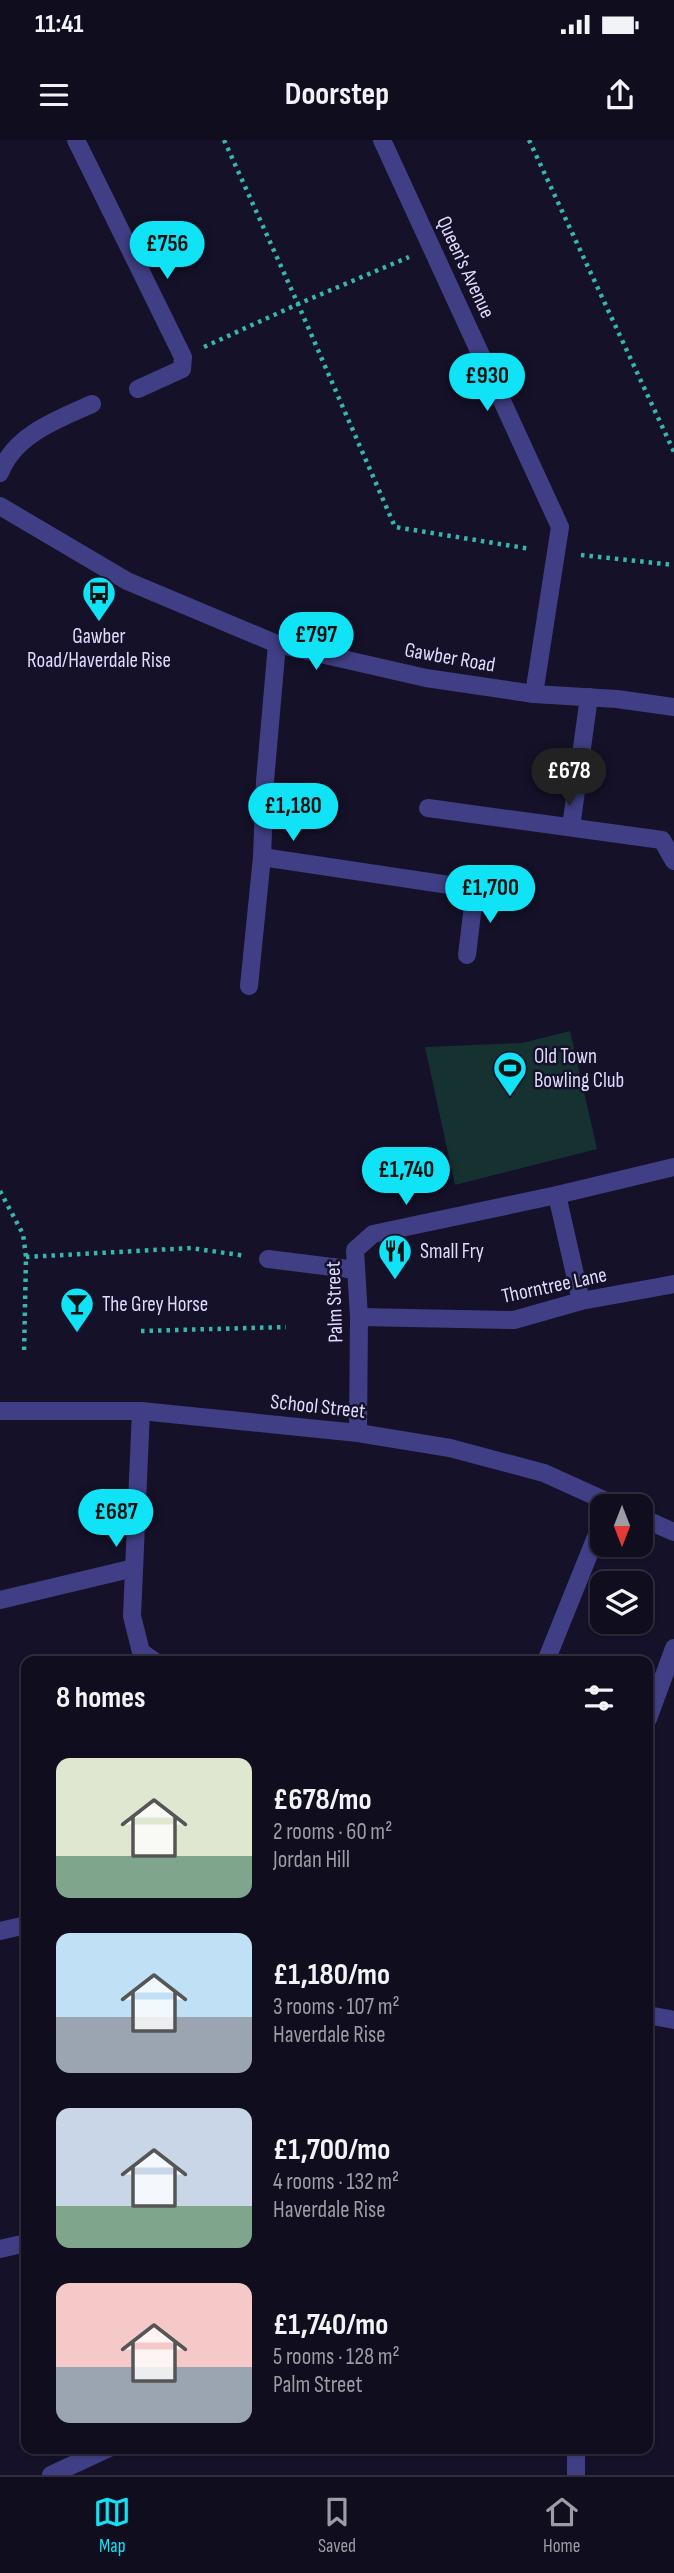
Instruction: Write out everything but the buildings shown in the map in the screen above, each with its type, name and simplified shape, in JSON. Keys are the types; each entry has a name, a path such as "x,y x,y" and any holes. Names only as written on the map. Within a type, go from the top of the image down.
{"street":[{"path":"76,140 183,357 182,369 138,389"},
{"name":"Queen's Avenue","path":"382,140 560,527 534,694"},
{"path":"0,473 4,461 40,427 92,404"},
{"name":"Gawber Road","path":"0,506 127,581 277,644 426,678 534,694 674,707"},
{"path":"249,986 262,858 265,781 277,644"},
{"path":"571,827 589,697"},
{"path":"428,808 662,840 674,861"},
{"path":"262,858 496,892"},
{"path":"467,955 475,889"},
{"name":"Palm Street","path":"358,1433 359,1317 355,1250 373,1234 674,1167"},
{"path":"557,1195 581,1301"},
{"path":"268,1259 356,1270"},
{"name":"Thorntree Lane","path":"359,1317 513,1320 581,1301 674,1284"},
{"name":"School Street","path":"0,1411 141,1411 358,1433 450,1448 544,1473 590,1494"},
{"path":"141,1411 132,1616 141,1652 147,1656"},
{"path":"653,1523 674,1532"},
{"path":"548,1656 590,1552"},
{"path":"0,1600 134,1568"},
{"path":"653,1706 673,1653"},
{"path":"0,1931 21,1925"},
{"path":"653,2016 674,2020"},
{"path":"0,2249 21,2244"},
{"path":"51,2475 96,2454"},
{"path":"576,2454 576,2475"}],"path":[{"path":"224,140 395,527 556,552 674,565"},
{"path":"529,140 674,452"},
{"path":"183,357 298,303 432,247"},
{"path":"0,1192 23,1234 26,1257 24,1355"},
{"path":"26,1257 191,1248 268,1259"},
{"path":"141,1331 286,1327"}],"green space":[{"name":"Old Town Bowling Club","path":"570,1031 597,1149 455,1185 425,1047 522,1043"}],"place":[{"name":"Gawber Road/Haverdale Rise","path":"99,623"},
{"name":"Old Town Bowling Club","path":"510,1098"},
{"name":"Small Fry","path":"395,1281"},
{"name":"The Grey Horse","path":"77,1334"}]}
